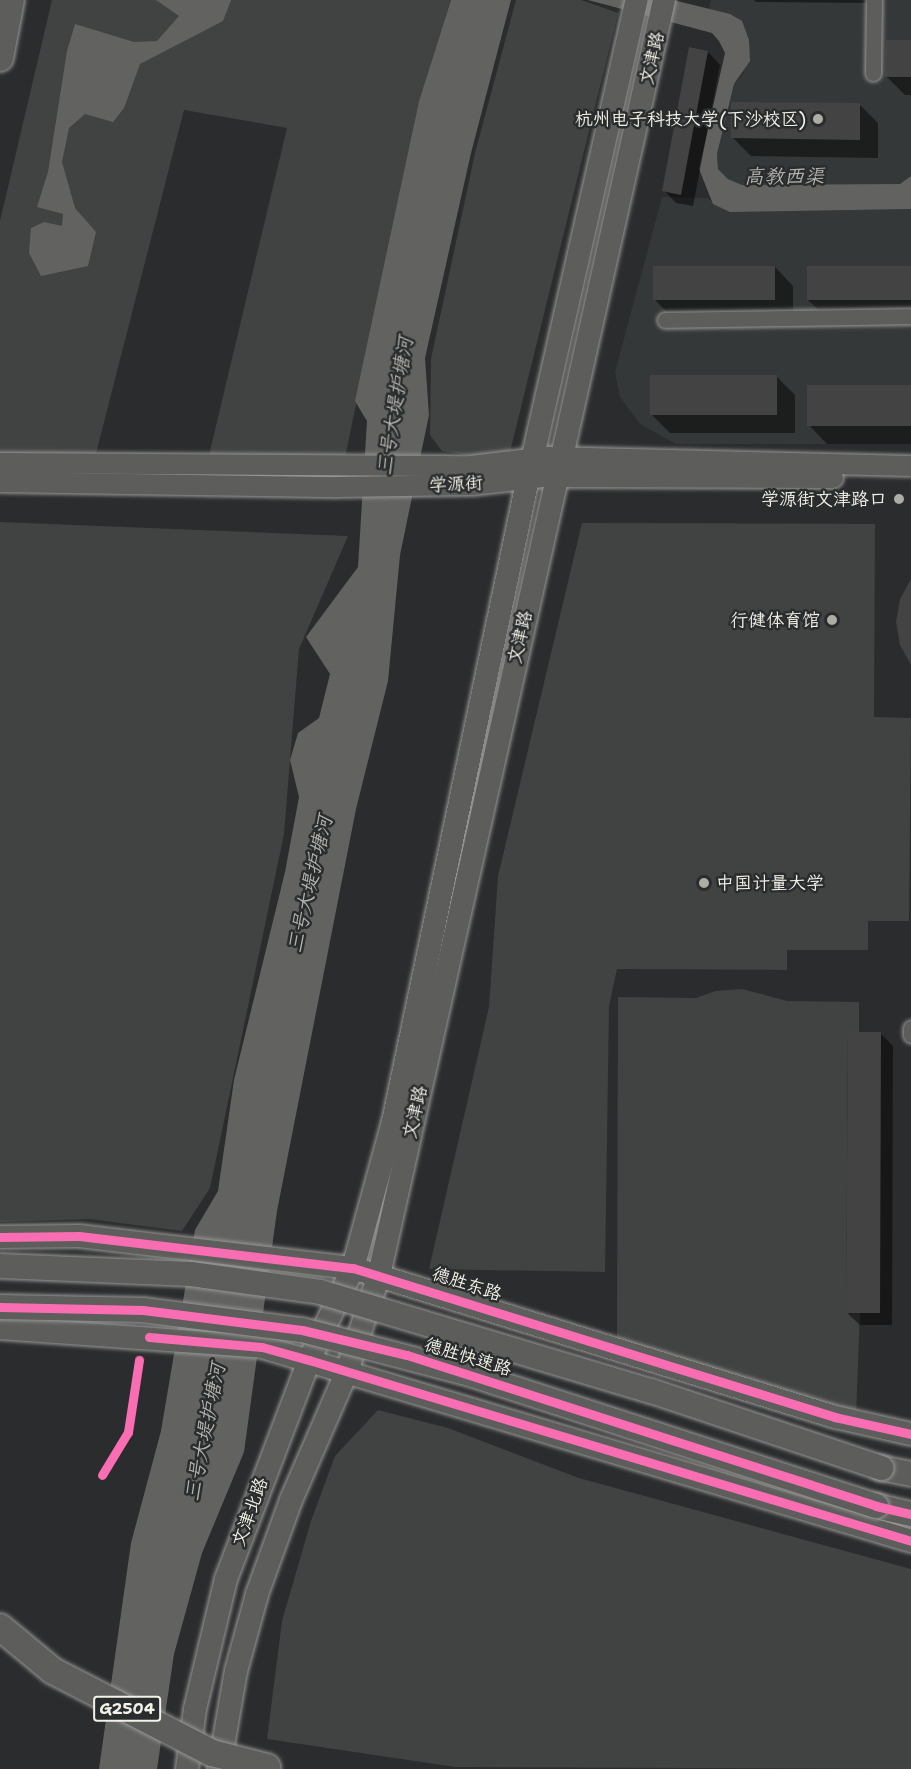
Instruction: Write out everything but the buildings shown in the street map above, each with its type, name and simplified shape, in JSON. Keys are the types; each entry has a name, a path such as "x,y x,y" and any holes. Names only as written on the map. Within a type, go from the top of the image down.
{"highway":[{"path":"0,20 5,0"},
{"path":"0,58 11,0"},
{"name":"德胜快速路","path":"0,1266 191,1274 320,1292 651,1391 881,1468 911,1474"},
{"name":"德胜快速路","path":"0,1307 164,1312 313,1332 473,1375 876,1506 911,1514"},
{"name":"G2504","path":"0,1627 53,1671 212,1753 271,1768"}],"main road":[{"name":"文津路","path":"353,1268 393,1122 532,468 638,0"},
{"name":"文津路","path":"379,1275 664,0"},
{"name":"学源街","path":"0,463 333,464 532,468 911,466"},
{"name":"学源街","path":"559,467 911,478"},
{"name":"学源街","path":"0,482 337,487 472,485 532,468"},
{"name":"德胜东路","path":"0,1237 79,1236 174,1245 353,1268 835,1418 911,1434"},
{"name":"文津北路","path":"187,1769 195,1708 226,1579 309,1360 353,1268"},
{"name":"文津北路","path":"219,1769 236,1671 257,1594 291,1500 347,1371 379,1275"},
{"path":"0,1328 149,1337 262,1347 911,1541"}],"street":[{"path":"873,73 874,0"},
{"path":"665,320 911,316"},
{"path":"911,1028 911,1035"}],"shaded area":[{"path":"52,0 451,0 419,101 342,472 205,472 287,128 184,110 91,473 0,473 0,221"},
{"path":"516,0 581,0 618,13 509,456 474,456 442,451 430,435 431,359 475,153"},
{"name":"杭州电子科技大学(下沙校区)","path":"711,0 911,0 911,176 900,184 741,185 728,179 718,169 717,154 734,84 744,73 709,10"},
{"path":"662,197 707,198 730,212 911,209 911,444 676,444 640,424 620,397 615,372"},
{"path":"0,522 348,536 299,649 284,834 210,1188 182,1231 89,1219 0,1222"},
{"path":"582,523 875,524 874,717 911,718 909,921 868,921 868,950 787,950 787,970 617,969 609,1006 605,1272 429,1269 489,1007 498,876"},
{"path":"742,989 787,1001 859,1002 859,1032 848,1032 846,1313 860,1313 856,1416 617,1339 618,997 696,998 716,991"},
{"path":"378,1410 448,1428 579,1478 911,1569 911,1769 455,1767 267,1739 282,1621 311,1521 335,1456"}],"water":[{"path":"156,0 231,0 223,21 140,64 124,108 113,122 85,114 69,128 62,162 75,208 96,232 88,266 41,276 29,253 31,228 44,222 62,226 63,214 37,207 48,172 67,51 75,24 134,42 157,41 179,16"},
{"name":"三号大堤护塘河","path":"451,0 511,0 471,153 425,358 429,415 400,555 388,681 356,809 277,1211 244,1452 202,1553 174,1654 157,1769 99,1769 131,1543 161,1431 195,1230 218,1191 234,1080 285,872 299,797 290,760 298,733 319,718 330,674 306,637 358,567 367,421 355,401 419,101"},
{"path":"588,0 673,0 730,14 742,21 749,40 750,61 734,84 717,154 718,169 728,179 742,185 900,184 911,176 911,209 730,212 713,204 699,169 725,53 719,41 712,33"}],"cycle path":[{"path":"0,1237 79,1236 353,1268 835,1417 911,1434"},
{"path":"0,1307 143,1310 302,1330 407,1355 876,1506 911,1514"},
{"path":"149,1337 262,1347 911,1541"},
{"path":"102,1475 128,1432 139,1360"}],"place":[{"name":"杭州电子科技大学(下沙校区)","path":"818,119"},
{"name":"学源街文津路口","path":"899,499"},
{"name":"行健体育馆","path":"832,620"},
{"name":"中国计量大学","path":"704,883"}],"water label":[{"name":"高教西渠","path":"784,176"}]}
